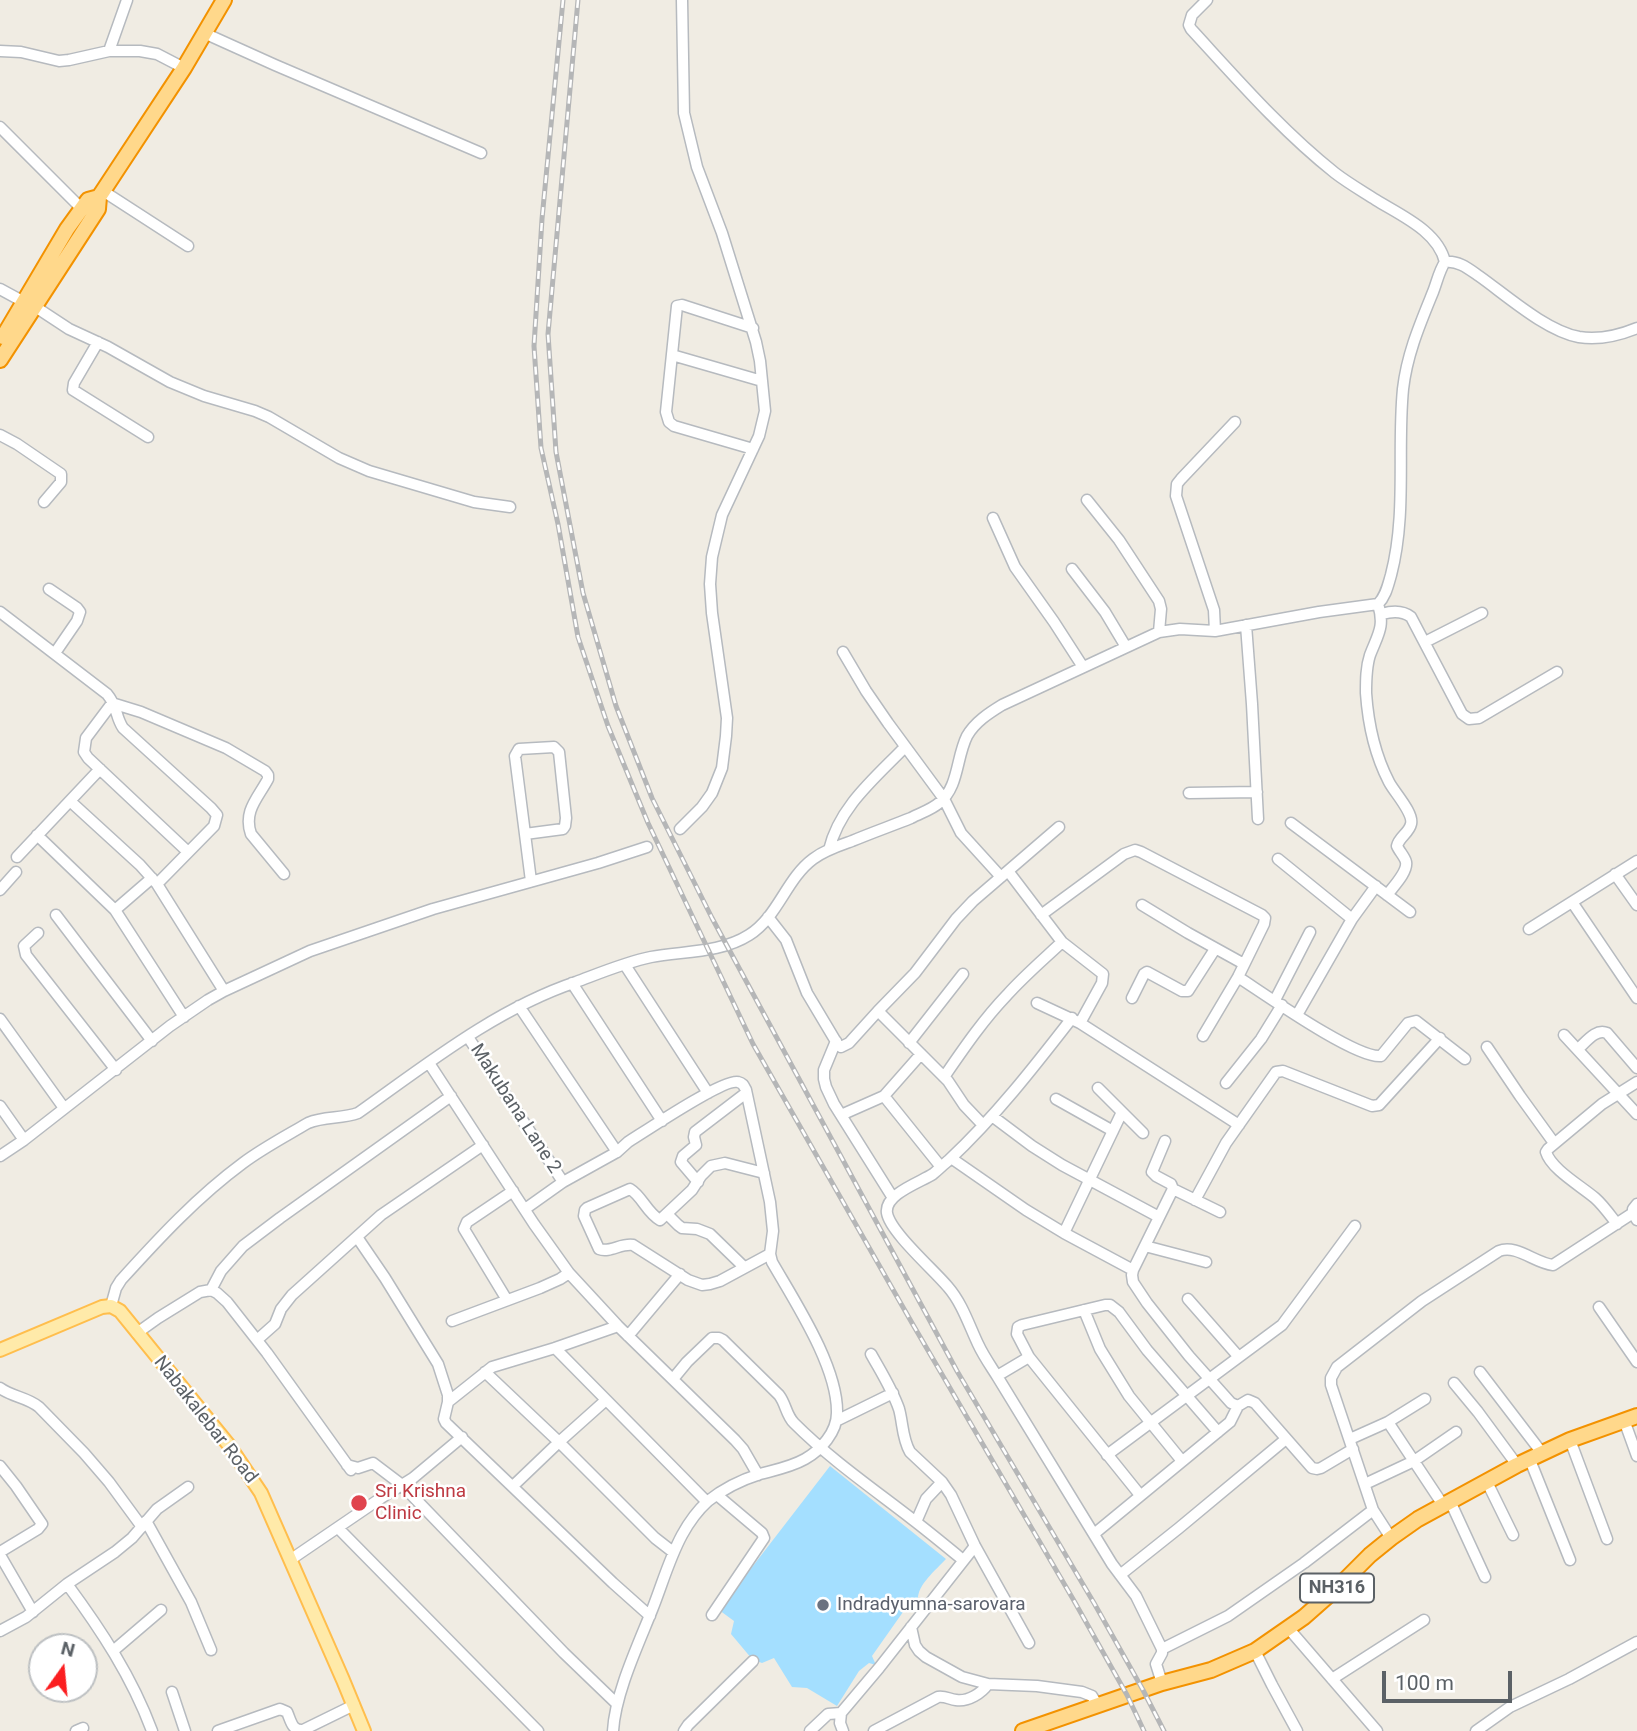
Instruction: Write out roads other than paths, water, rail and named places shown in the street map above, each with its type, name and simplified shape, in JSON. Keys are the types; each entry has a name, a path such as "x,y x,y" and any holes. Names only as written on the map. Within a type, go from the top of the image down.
{"highway":[{"path":"0,360 7,336 98,209 101,194 184,68 224,0"},
{"path":"29,304 67,229 88,200 101,194"},
{"name":"NH316","path":"1023,1731 1162,1683 1211,1670 1255,1651 1289,1629 1370,1555 1418,1519 1530,1459 1570,1440 1630,1418"}],"main road":[{"name":"Nabakalebar Road","path":"111,1306 120,1311 228,1444 261,1493 364,1731"},
{"path":"0,1350 102,1307 111,1306"}],"street":[{"path":"109,51 127,0"},
{"path":"680,829 712,793 722,768 727,718 715,645 710,584 712,557 722,515 753,449 765,411 760,361 753,328 691,148 684,113 681,0"},
{"path":"1207,0 1192,15 1189,25 1191,29 1239,81 1318,158 1345,180 1425,232 1441,250 1445,262 1414,340 1407,366 1403,388 1402,466 1396,553 1380,609 1380,632 1367,670 1366,693 1373,740 1388,780 1412,821 1410,828 1398,840 1397,846 1407,864 1405,870 1387,895"},
{"path":"204,33 481,153"},
{"path":"0,51 21,52 59,61 109,51 140,51 157,54 184,68"},
{"path":"0,127 82,209"},
{"path":"101,194 187,246"},
{"path":"1445,262 1455,262 1469,269 1560,331 1580,337 1602,337 1637,328"},
{"path":"0,289 69,329 117,351 152,373 187,390 269,417 339,458 369,471 474,502 510,507"},
{"path":"753,328 679,305 676,310 666,412 669,422 674,426 753,449"},
{"path":"99,342 74,383 73,390 148,437"},
{"path":"672,355 762,382"},
{"path":"1215,631 1214,610 1186,529 1176,489 1181,479 1235,422"},
{"path":"0,435 61,474 61,481 44,502"},
{"path":"1087,500 1119,540 1155,594 1161,609 1159,632"},
{"path":"993,518 1014,567 1083,667"},
{"path":"1072,569 1105,612 1126,647"},
{"path":"49,589 80,612 78,621 55,653"},
{"path":"111,1306 121,1280 164,1232 211,1188 245,1161 316,1119 350,1116 358,1112 468,1037 519,1006 572,983 650,957 698,951 746,937 768,918 811,860 932,808 944,799 954,781 968,735 986,715 1159,632 1180,629 1215,631 1319,612 1380,609 1407,614 1425,642 1462,714 1469,719 1479,718 1557,671"},
{"path":"0,612 107,694 115,704 123,728 217,816 214,826 188,852 115,911"},
{"path":"1425,642 1482,613"},
{"path":"1246,625 1258,819"},
{"path":"843,652 866,691 944,799 961,833 1005,874 1062,942 1103,974 1102,983 1076,1021 992,1116 941,1167 893,1198 888,1205 887,1216 913,1250 951,1290 979,1347 1094,1534 1136,1596 1162,1648 1163,1653 1156,1664 1162,1683"},
{"path":"115,704 105,711 86,738 84,752 188,852"},
{"path":"115,704 141,712 226,748 265,771 268,779 250,811 248,826 251,834 284,874"},
{"path":"525,834 563,829 565,826 559,752 554,747 519,749 516,755 525,834 531,881"},
{"path":"829,850 836,826 850,805 905,747"},
{"path":"17,857 100,769"},
{"path":"1189,793 1257,792"},
{"path":"70,801 154,881 224,991"},
{"path":"1291,823 1410,912"},
{"path":"768,918 786,940 807,993 838,1045 845,1046 915,973 973,901 1059,827"},
{"path":"37,835 115,911 184,1017"},
{"path":"0,1156 184,1017 224,991 310,951 433,909 648,847"},
{"path":"1041,915 1124,854 1135,850 1265,918 1238,977 1203,1035"},
{"path":"1278,859 1352,919"},
{"path":"1529,929 1637,861"},
{"path":"0,890 16,872"},
{"path":"1615,874 1637,905"},
{"path":"1297,1015 1352,919 1376,886"},
{"path":"1572,902 1637,998"},
{"path":"1142,905 1244,964"},
{"path":"56,915 152,1041"},
{"path":"1226,1083 1261,1039 1310,932"},
{"path":"38,933 23,950 116,1070"},
{"path":"944,1077 973,1035 1009,992 1062,942"},
{"path":"1132,998 1147,972 1182,991 1188,991 1215,949"},
{"path":"625,965 708,1093"},
{"path":"909,1043 962,974"},
{"path":"1238,977 1358,1051 1377,1057 1385,1053 1412,1021 1421,1023 1465,1059"},
{"path":"572,983 662,1121"},
{"path":"1037,1003 1076,1021 1239,1125"},
{"path":"519,1006 617,1152"},
{"path":"878,1011 944,1077 964,1105 983,1125"},
{"path":"0,1019 64,1108"},
{"path":"1578,1049 1598,1032 1607,1033 1637,1068"},
{"path":"1564,1035 1637,1114"},
{"name":"Makubana Lane 2","path":"468,1037 563,1182"},
{"path":"1195,1200 1226,1143 1279,1071 1372,1106 1379,1105 1440,1038"},
{"path":"836,1041 824,1070 824,1079 834,1104 893,1198"},
{"path":"1488,1047 1554,1143"},
{"path":"841,1115 884,1096 921,1054"},
{"path":"429,1063 569,1273 618,1326 735,1440 758,1475"},
{"path":"525,1209 563,1182 617,1152 628,1142 708,1093 733,1082 743,1084 770,1202 773,1224 770,1254 772,1262 824,1359 833,1385 838,1414 828,1439 806,1459 743,1480 717,1495 707,1502 684,1532 673,1552 617,1704 612,1731"},
{"path":"1617,1224 1595,1198 1557,1168 1546,1152 1602,1104 1637,1082"},
{"path":"1098,1088 1143,1133"},
{"path":"698,1182 681,1162 683,1156 696,1145 695,1132 746,1093"},
{"path":"211,1290 222,1271 243,1246 451,1096"},
{"path":"884,1096 941,1167"},
{"path":"1056,1098 1113,1131"},
{"path":"0,1106 24,1140"},
{"path":"1064,1233 1122,1112"},
{"path":"992,1116 1032,1146 1159,1217"},
{"path":"1165,1141 1152,1172 1171,1184 1173,1189 1220,1212"},
{"path":"257,1340 275,1324 292,1295 381,1215 483,1144"},
{"path":"951,1158 1026,1210 1133,1270"},
{"path":"764,1173 718,1163 705,1170 692,1190 660,1220 657,1220 630,1189 587,1208 584,1213 599,1249 633,1245 695,1283 710,1284 720,1281 770,1254"},
{"path":"1173,1189 1133,1270 1133,1282 1189,1356 1231,1403 1238,1406"},
{"path":"507,1300 464,1229 467,1222 513,1191"},
{"path":"1391,1538 1373,1510 1331,1385 1331,1378 1337,1367 1422,1301 1499,1251 1512,1250 1553,1265 1636,1213"},
{"path":"667,1214 682,1228 697,1229 710,1234 744,1267"},
{"path":"1107,1455 1282,1325 1355,1226"},
{"path":"357,1237 438,1364 448,1395 444,1419 446,1423 612,1583 650,1616"},
{"path":"1145,1246 1206,1262"},
{"path":"452,1321 540,1288 569,1273"},
{"path":"628,1336 680,1274"},
{"path":"138,1333 200,1292 211,1290 217,1293 257,1340 350,1468 373,1463 401,1485 617,1704"},
{"path":"1188,1299 1238,1356"},
{"path":"1140,1495 1030,1357 1017,1334 1018,1327 1110,1306 1119,1312 1140,1342 1218,1432"},
{"path":"1599,1307 1637,1362"},
{"path":"1084,1310 1097,1342 1129,1396 1181,1461"},
{"path":"448,1402 485,1372 501,1364 618,1326"},
{"path":"673,1380 698,1350 712,1338 719,1338 779,1395 790,1419 860,1480 963,1560"},
{"path":"555,1348 707,1502"},
{"path":"871,1354 899,1411 906,1445 951,1495 975,1546 1029,1643"},
{"path":"997,1376 1030,1357"},
{"path":"485,1372 655,1538 673,1552"},
{"path":"1480,1373 1530,1459 1570,1560"},
{"path":"1454,1383 1478,1412 1530,1459"},
{"path":"0,1388 39,1407 84,1453 144,1524 191,1602 211,1650"},
{"path":"836,1421 892,1393"},
{"path":"1094,1534 1230,1422 1238,1406 1248,1400 1255,1403 1308,1464 1317,1469 1425,1399"},
{"path":"513,1486 606,1400"},
{"path":"1630,1418 1637,1456"},
{"path":"1388,1422 1447,1503 1485,1577"},
{"path":"1365,1484 1414,1461 1456,1432"},
{"path":"290,1560 425,1469 462,1437"},
{"path":"1120,1575 1286,1439"},
{"path":"1570,1440 1607,1539"},
{"path":"0,1466 42,1524 0,1553 33,1612"},
{"path":"916,1522 926,1499 942,1482"},
{"path":"1487,1482 1513,1535"},
{"path":"0,1631 33,1612 67,1584 115,1552 164,1503 188,1487"},
{"path":"712,1615 762,1542 764,1535 717,1495"},
{"path":"1162,1648 1228,1616 1373,1510"},
{"path":"338,1528 538,1731"},
{"path":"843,1731 841,1713 975,1546"},
{"path":"67,1584 113,1651 136,1693 152,1731"},
{"path":"113,1651 161,1610"},
{"path":"1332,1679 1424,1620"},
{"path":"911,1628 919,1651 962,1677 988,1684 1037,1686 1082,1692 1092,1696 1098,1706"},
{"path":"1289,1629 1377,1731"},
{"path":"1476,1731 1510,1707 1637,1642"},
{"path":"1255,1651 1297,1731"},
{"path":"684,1731 753,1661"},
{"path":"874,1731 932,1700 942,1696 964,1700 981,1693 988,1684"},
{"path":"172,1692 185,1731"},
{"path":"218,1731 280,1709 287,1712 294,1728 303,1730 354,1705"},
{"path":"810,1731 828,1714 841,1713"}],"water":[{"path":"830,1466 946,1559 924,1583 918,1600 903,1612 872,1656 876,1665 869,1663 859,1671 837,1706 807,1688 792,1687 774,1658 762,1663 752,1659 731,1634 734,1621 719,1610"}],"railway":[{"path":"563,0 542,219 534,346 541,448 578,637 608,726 648,823 753,1044 1073,1599 1144,1731"},
{"path":"578,0 548,334 556,452 583,593 616,706 652,798 712,918 957,1371 1094,1603 1164,1731"}],"place":[{"name":"Sri Krishna Clinic","path":"359,1503"},
{"name":"Indradyumna-sarovara","path":"823,1605"}]}
